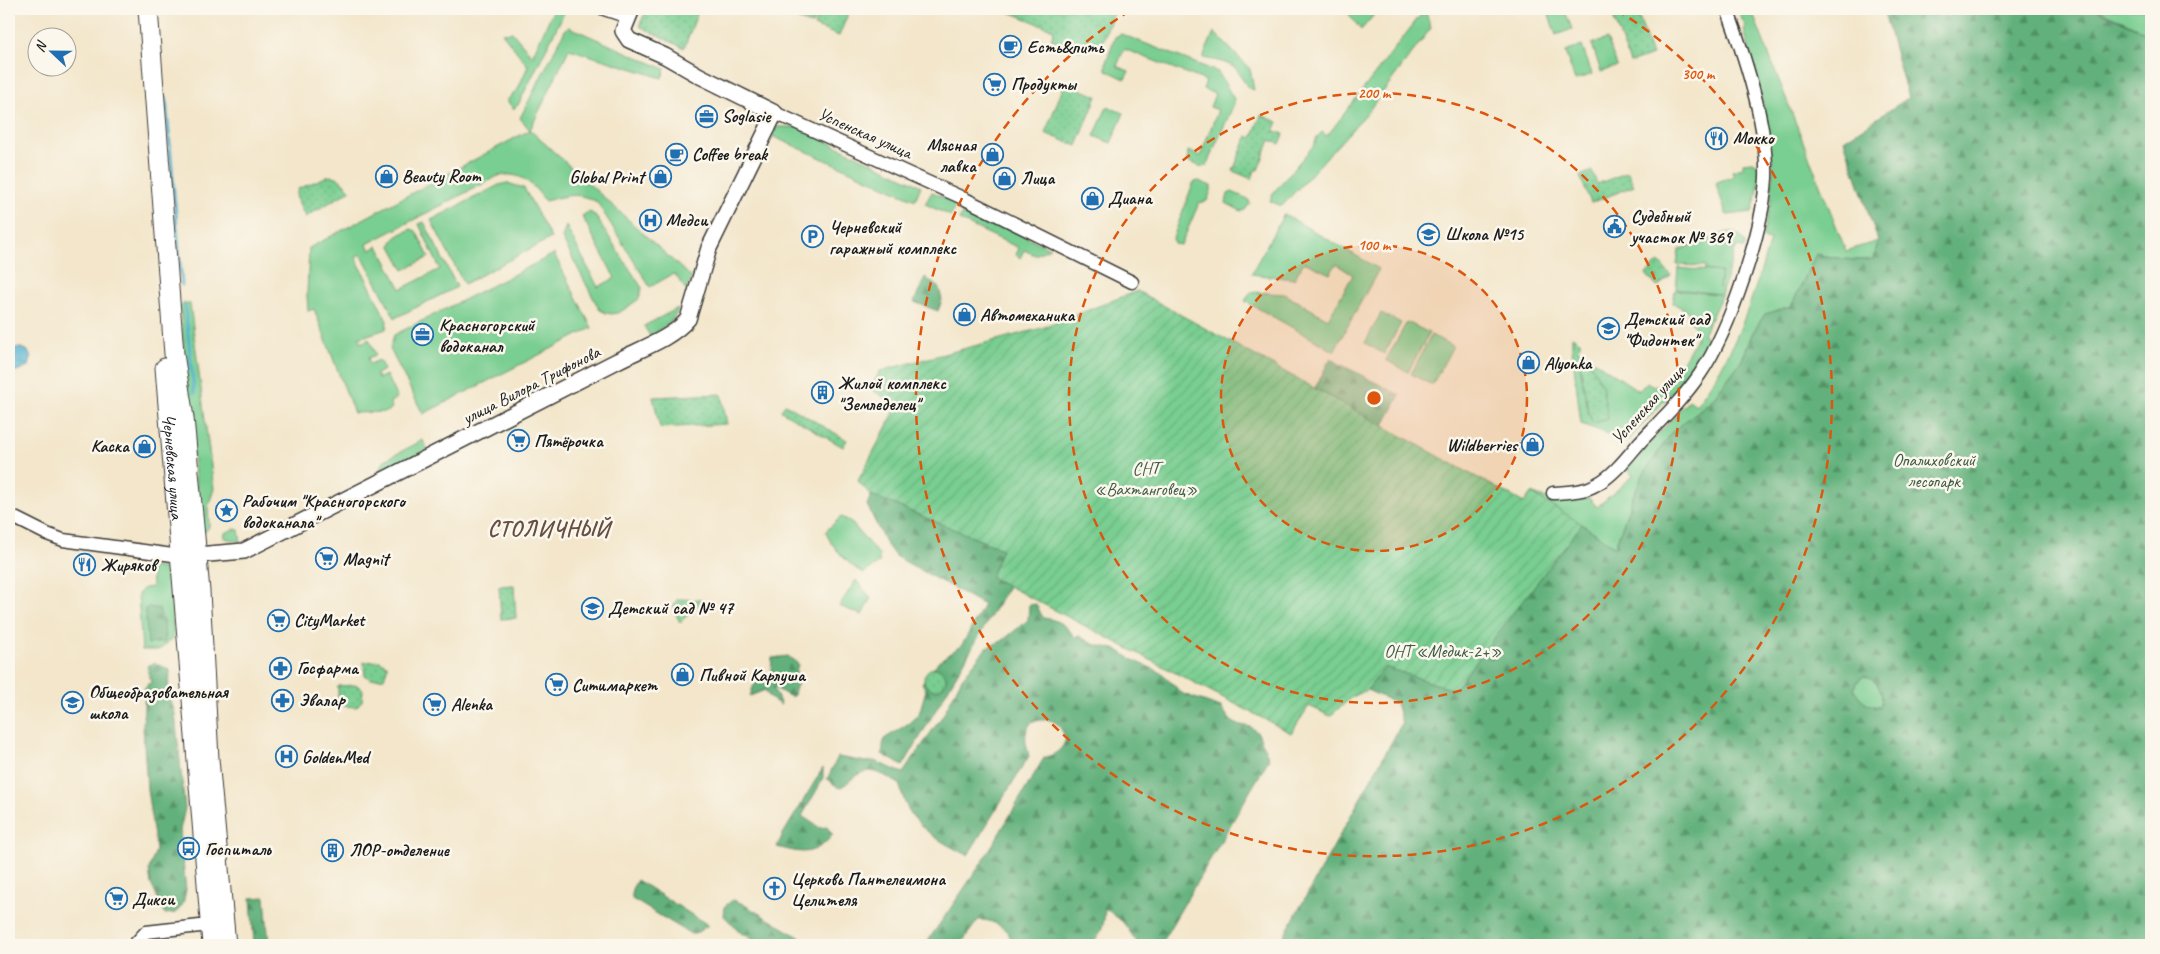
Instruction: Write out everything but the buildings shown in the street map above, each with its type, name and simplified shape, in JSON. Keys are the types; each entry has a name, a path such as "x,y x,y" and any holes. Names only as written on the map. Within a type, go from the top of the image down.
{"main road":[{"name":"Черневская улица","path":"136,9 209,758 217,924"},
{"name":"Черневская улица","path":"148,9 174,354 184,418 188,555"},
{"path":"212,945 217,924"},
{"path":"217,924 226,945"}],"street":[{"name":"Успенская улица","path":"604,9 630,13 623,31 629,40 666,56 700,76 775,113 965,199 1132,282"},
{"name":"Успенская улица","path":"1553,493 1578,490 1596,485 1633,450 1684,396 1700,374 1709,360 1734,303 1760,219 1766,159 1758,114 1748,75 1727,9"},
{"name":"улица Вилора Трифонова","path":"188,555 244,551 421,462 682,326 692,311 709,248 775,113"},
{"path":"9,515 63,540 188,555"},
{"path":"134,945 146,932 217,924"}],"green space":[{"path":"554,9 566,9 518,105 513,109 507,100 518,89 528,66 502,33 512,32 532,56"},
{"path":"647,9 699,9 684,48 641,27 640,24"},
{"path":"792,9 819,9 812,25 789,16"},
{"path":"821,9 850,9 839,36 814,26"},
{"path":"1002,9 1115,9 1100,48 1083,41 1080,51 1051,39 1054,30"},
{"path":"1345,9 1379,9 1361,30"},
{"path":"1421,9 1425,9 1431,28 1367,113 1282,206 1270,201 1273,193 1314,145 1317,137 1322,132 1327,136 1422,13"},
{"path":"1547,9 1564,9 1572,29 1556,35"},
{"path":"1610,9 1636,9 1652,55 1630,63"},
{"path":"1739,9 1751,9 1846,251 1878,241 1874,259 1852,260 1816,254 1791,307 1765,314 1752,334 1742,360 1712,400 1672,432 1643,475 1633,496 1615,547 1531,493 1553,499 1589,498 1597,507 1633,476 1627,469 1689,400 1696,405 1721,367 1741,327 1757,284 1770,240 1762,238 1771,200 1773,167 1762,100 1744,30 1746,26 1740,16"},
{"name":"Опалиховский лесопарк","path":"1883,9 2095,9 2151,35 2151,945 1279,945 1402,723 1396,703 1367,690 1385,667 1454,690 1582,524 1615,547 1633,496 1643,475 1672,432 1712,400 1742,360 1752,334 1765,314 1791,307 1816,254 1852,260 1874,259 1878,241 1844,140 1908,98","holes":["1864,676 1880,688 1882,697 1880,707 1865,702 1854,689 1858,681"]},
{"path":"2095,9 2151,9 2151,35 2100,10"},
{"path":"569,27 665,69 662,78 569,49 530,130 520,118 565,30"},
{"path":"1214,32 1250,69 1254,90 1246,84 1234,67 1203,58"},
{"path":"1121,34 1218,72 1234,99 1234,104 1206,166 1202,167 1187,161 1188,151 1200,156 1218,110 1210,107 1215,94 1203,89 1206,81 1124,49 1117,66 1129,71 1125,79 1106,70 1106,62 1115,37"},
{"path":"1607,39 1617,66 1601,72 1592,44"},
{"path":"1582,46 1592,74 1575,80 1565,52"},
{"path":"1065,83 1097,96 1077,146 1045,133"},
{"path":"1107,107 1124,113 1111,143 1094,136"},
{"path":"1261,115 1278,122 1274,131 1284,134 1280,144 1270,140 1258,170 1255,170 1252,179 1233,171 1247,136 1252,138"},
{"path":"776,127 797,127 921,186 915,200 772,136"},
{"path":"530,130 692,278 686,290 673,274 650,287 597,202 583,196 565,196 545,201 530,184 520,177 513,175 498,176 367,244 370,250 378,246 401,289 440,269 419,224 424,222 457,287 395,318 363,257 359,254 356,258 387,321 386,329 359,338 361,343 369,339 376,355 368,358 370,364 379,360 384,370 376,374 378,379 386,375 397,398 390,402 392,408 386,412 354,413 314,309 308,311 309,248"},
{"path":"1752,162 1757,164 1759,175 1752,212 1728,215 1726,214 1716,184 1734,176 1732,171 1743,168 1743,163"},
{"path":"1592,171 1597,184 1628,172 1634,186 1591,203 1580,176"},
{"path":"328,176 337,177 351,190 305,217 296,196 298,189"},
{"path":"1199,181 1211,186 1211,191 1207,201 1199,203 1181,245 1174,244 1173,238 1192,186 1194,182"},
{"path":"507,183 524,188 551,238 464,284 431,220 499,185"},
{"path":"932,192 956,203 951,216 925,204"},
{"path":"1232,192 1248,199 1250,203 1245,210 1241,211 1226,203 1228,194"},
{"path":"965,207 1050,248 1035,255 1024,250 1020,258 1016,255 1019,248 959,220"},
{"path":"588,212 596,217 642,288 639,299 620,312 610,314 599,309 562,238 566,226 598,287 615,278 582,216"},
{"path":"1284,214 1379,269 1334,351 1245,301 1251,292 1284,294 1328,319 1353,275 1336,264 1330,274 1304,262 1294,279 1251,274"},
{"path":"411,229 416,231 429,257 404,270 391,246 396,237"},
{"path":"1728,232 1734,233 1743,239 1744,248 1736,247 1719,301 1703,335 1709,338 1690,373 1628,441 1581,424 1572,336 1581,342 1578,350 1639,391 1647,382 1652,385 1662,385 1672,377 1682,363 1697,335 1687,316 1689,312 1673,303 1675,290 1719,294 1676,289 1678,268 1721,272 1705,270 1705,266 1677,265 1679,250","holes":["1579,361 1608,418 1593,423 1589,415"]},
{"path":"554,254 592,328 423,414 390,349 394,335"},
{"path":"1659,262 1671,276 1657,287 1646,274"},
{"path":"925,277 939,288 942,300 938,311 914,302"},
{"name":"СНТ «Вахтанговец»","path":"1137,291 1524,503 1531,493 1582,524 1454,690 1385,667 1367,690 1352,697 1330,716 1309,706 1291,733 991,577 1002,549 871,495 858,481 898,405 870,389 880,371 1042,328"},
{"path":"184,303 190,304 214,489 208,507 209,527 205,532 200,532 180,307"},
{"path":"678,308 671,321 650,336 644,326"},
{"path":"1381,313 1401,323 1384,354 1365,343"},
{"path":"1407,322 1429,333 1408,372 1386,360"},
{"path":"1431,335 1453,346 1432,385 1411,374"},
{"path":"1330,359 1400,395 1383,427 1315,388"},
{"path":"1588,359 1602,385 1608,419 1593,423 1589,415 1579,360"},
{"path":"721,394 727,424 660,428 653,397"},
{"path":"785,404 847,440 843,447 781,411"},
{"path":"423,440 427,450 374,478 385,460"},
{"path":"871,495 1002,549 991,577 1009,585 903,766 882,754 884,739 909,723 919,714 926,690 922,683 939,661 962,645 984,605 895,556 886,544 867,505"},
{"path":"235,501 237,518 225,518 222,515 221,508 227,502"},
{"path":"841,517 850,521 879,555 879,563 864,573 847,561 827,536 826,531"},
{"path":"234,529 239,530 241,542 224,538 225,533"},
{"path":"151,567 170,569 174,637 159,650 142,650 138,594 144,588 152,587"},
{"path":"856,580 871,598 862,615 839,606"},
{"path":"514,585 516,618 501,619 499,586"},
{"path":"678,599 704,600 680,622 674,608"},
{"path":"1036,604 1043,618 1061,624 1075,637 1079,636 1093,644 1118,650 1131,659 1160,672 1183,694 1221,707 1230,720 1236,724 1251,727 1258,733 1269,759 1160,945 1139,945 1123,922 1105,908 1100,933 1088,945 1010,945 1012,942 1010,937 999,925 989,921 978,920 960,945 925,945 983,861 1044,758 1060,749 1066,739 1057,724 1050,720 1032,722 1029,726 1026,738 1029,756 968,855 950,847 918,823 904,801 899,784 885,776 875,772 864,772 839,788 827,779 838,757 866,762 874,761 903,773 943,715 962,678 987,647 1002,641 1028,620 1029,605"},
{"path":"149,607 159,609 164,624 165,642 148,644 145,609"},
{"path":"788,656 798,664 794,679 800,680 794,695 791,697 773,687 781,705 770,698 765,690 750,696 753,687 760,677 769,682 774,679 771,672 772,658"},
{"path":"380,661 388,666 384,678 370,679 365,675 364,662"},
{"path":"155,663 170,670 168,690 175,714 185,808 180,830 186,890 183,904 176,913 165,914 151,884 149,869 156,850 147,789 143,727 145,687 151,682 147,666"},
{"path":"935,668 943,671 946,679 943,687 935,690 927,687 924,679 927,671"},
{"path":"1864,676 1874,681 1880,688 1882,697 1880,707 1865,702 1854,689 1858,681"},
{"path":"357,685 363,690 362,701 356,707 343,706 338,701 338,686"},
{"path":"823,768 823,779 802,816 820,828 827,827 833,835 820,847 808,852 777,847 783,834"},
{"path":"637,880 708,925 695,934 691,934 632,899 632,889"},
{"path":"265,897 269,945 254,945 251,898"},
{"path":"733,900 813,945 763,945 741,933 724,916 725,906"}],"water":[{"path":"9,348 21,348 28,351 31,358 29,367 9,373"}],"waterway":[{"path":"166,98 182,285"},
{"path":"185,305 194,393"}],"place":[{"name":"Есть&пить","path":"1011,47"},
{"name":"Продукты","path":"995,84"},
{"name":"Soglasie","path":"706,116"},
{"name":"Мокко","path":"1717,138"},
{"name":"Coffee break","path":"676,154"},
{"name":"Мясная лавка","path":"992,155"},
{"name":"Beauty Room","path":"386,176"},
{"name":"Global Print","path":"660,177"},
{"name":"Лица","path":"1004,178"},
{"name":"Диана","path":"1092,198"},
{"name":"Медси","path":"650,220"},
{"name":"Судебный участок № 369","path":"1615,226"},
{"name":"Школа №15","path":"1429,234"},
{"name":"Черневский гаражный комплекс","path":"813,237"},
{"name":"Автомеханика","path":"964,315"},
{"name":"Детский сад \"Фидонтек\"","path":"1608,329"},
{"name":"Красногорский водоканал","path":"423,335"},
{"name":"Alyonka","path":"1528,363"},
{"name":"Жилой комплекс \"Земледелец\"","path":"822,393"},
{"name":"Пятёрочка","path":"518,441"},
{"name":"Wildberries","path":"1533,445"},
{"name":"Каска","path":"145,446"},
{"name":"Рабочим \"Красногорского водоканала\"","path":"226,511"},
{"name":"Magnit","path":"327,559"},
{"name":"Жиряков","path":"85,565"},
{"name":"Детский сад № 47","path":"592,608"},
{"name":"CityMarket","path":"278,620"},
{"name":"Госфарма","path":"281,668"},
{"name":"Пивной Карлуша","path":"683,675"},
{"name":"Ситимаркет","path":"556,685"},
{"name":"Эвалар","path":"283,700"},
{"name":"Общеобразовательная школа","path":"73,702"},
{"name":"Alenka","path":"435,704"},
{"name":"GoldenMed","path":"286,757"},
{"name":"Госпиталь","path":"189,849"},
{"name":"ЛОР-отделение","path":"333,850"},
{"name":"Церковь Пантелеимона Целителя","path":"775,889"},
{"name":"Дикси","path":"116,899"}],"district":[{"name":"СТОЛИЧНЫЙ","path":"549,528"}],"park label":[{"name":"ОНТ «Медик-2+»","path":"1443,651"}]}
